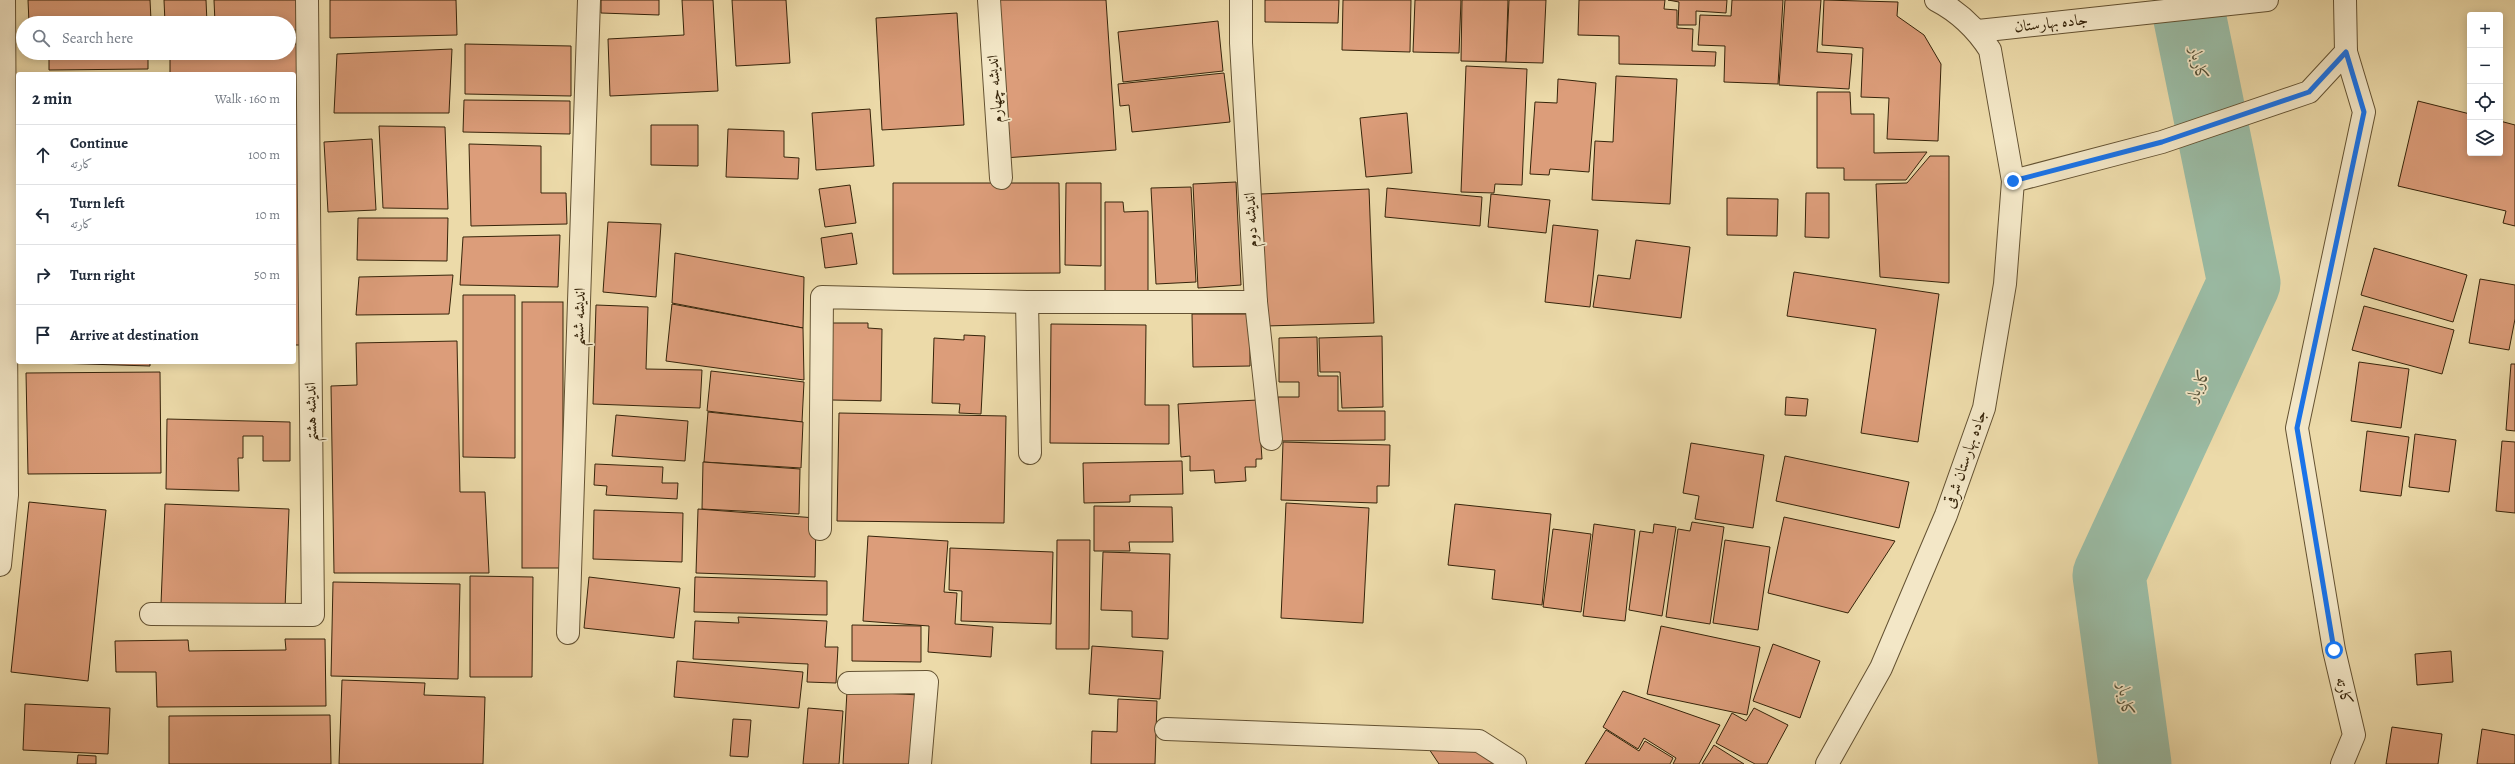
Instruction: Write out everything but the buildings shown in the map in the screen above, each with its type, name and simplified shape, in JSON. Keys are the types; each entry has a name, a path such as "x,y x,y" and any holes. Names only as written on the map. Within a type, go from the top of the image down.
{"street":[{"path":"0,565 7,495 4,0"},
{"name":"اندیشه هشتم","path":"151,614 313,615 307,0"},
{"name":"اندیشه ششم","path":"568,633 589,0"},
{"name":"اندیشه چهارم","path":"989,0 1001,178"},
{"name":"اندیشه دوم","path":"1241,0 1241,43 1256,302 1271,439"},
{"path":"1936,0 1951,8 1978,31"},
{"name":"کارته","path":"2342,764 2354,735 2334,650 2297,428 2364,112 2346,52 2345,0"},
{"name":"جاده بهارستان","path":"1978,31 2262,1"},
{"name":"جاده بهارستان شرقی","path":"1827,764 1881,668 1946,515 1984,408 2005,284 2013,181 2006,129 1990,50 1978,31"},
{"path":"2013,181 2162,142 2309,92 2346,52"},
{"path":"820,529 822,297 1027,302 1256,302"},
{"path":"1027,302 1030,453"},
{"path":"849,684 927,682 920,764"},
{"path":"1166,729 1479,740 1515,764"}],"waterway":[{"name":"کاربار","path":"2135,764 2109,575 2244,283 2189,14 2189,0"}],"route":[{"path":"2013,181 2162,142 2309,92 2346,52 2364,112 2297,428 2334,650"}]}
